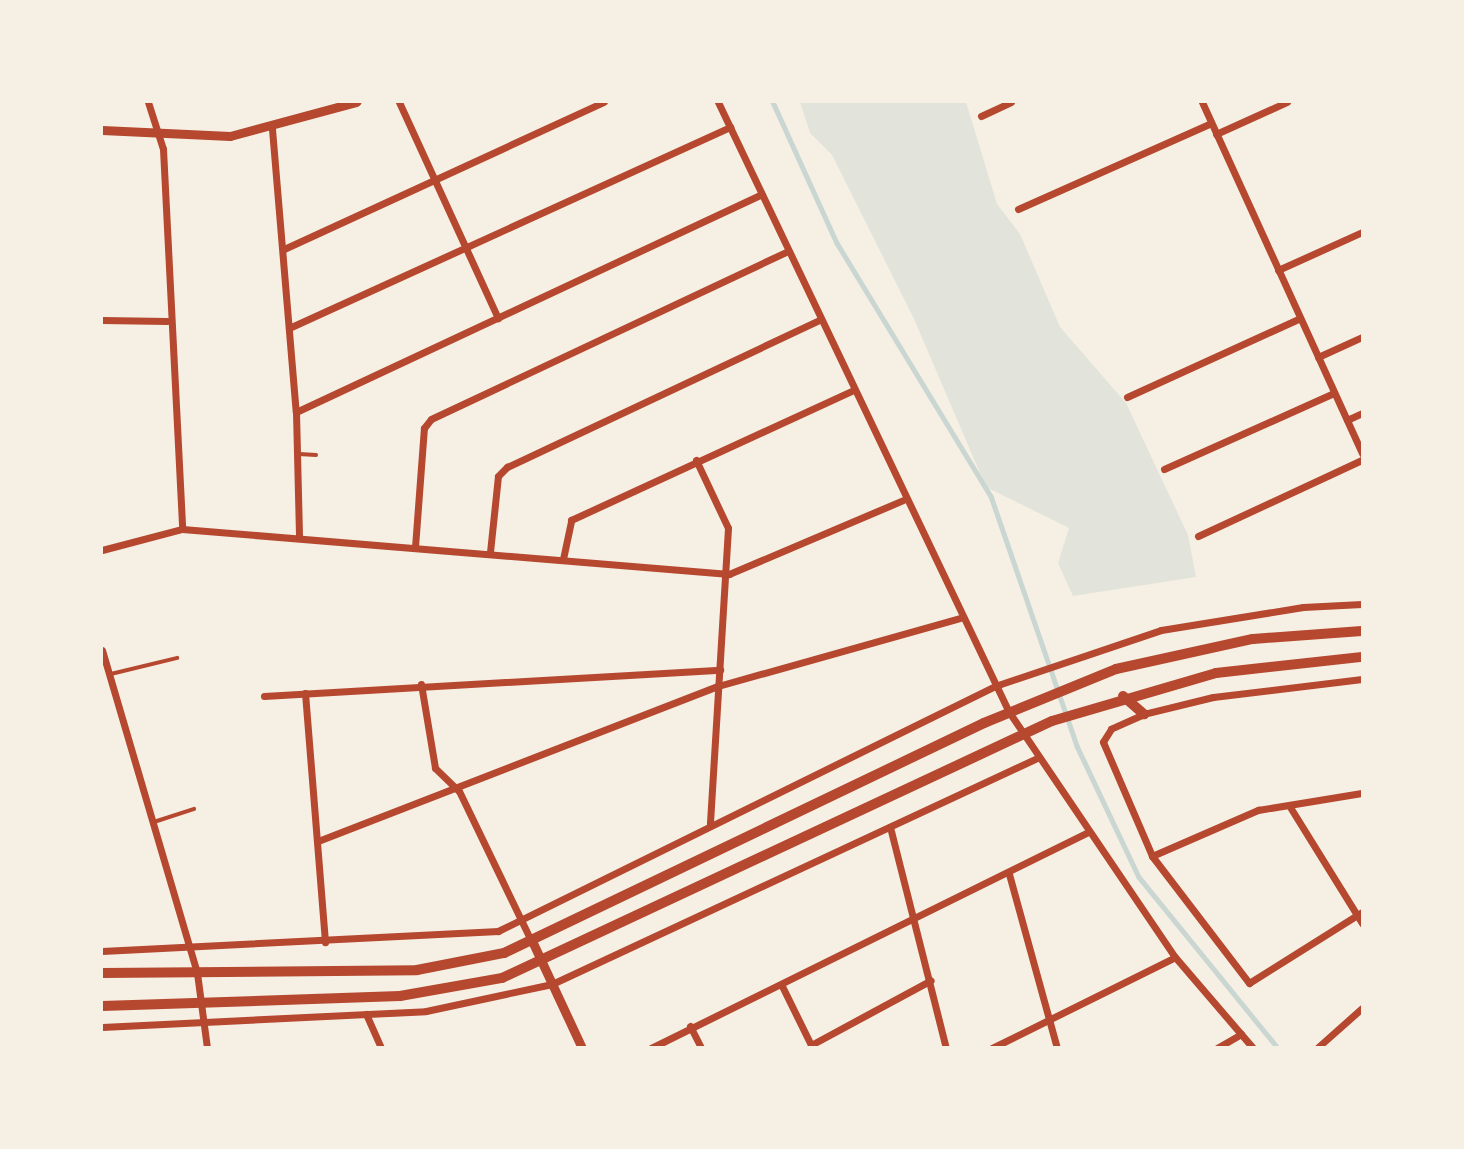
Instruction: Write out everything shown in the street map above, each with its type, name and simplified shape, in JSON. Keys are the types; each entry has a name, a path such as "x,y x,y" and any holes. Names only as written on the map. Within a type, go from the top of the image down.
{"main road":[{"path":"102,973 417,970 533,943 1045,697 1156,657 1253,639 1363,631"},
{"path":"102,1006 400,996 542,963 1052,721 1123,696 1273,663 1363,657"},
{"path":"1123,696 1144,714"}],"street":[{"path":"148,102 161,136 167,321 181,529"},
{"path":"102,130 161,136 272,129 356,102"},
{"path":"399,102 498,318"},
{"path":"284,249 604,102"},
{"path":"718,102 903,500 1009,712 1037,758 1175,957 1253,1048"},
{"path":"981,116 1011,102"},
{"path":"1202,102 1363,453"},
{"path":"1216,134 1287,102"},
{"path":"1018,209 1211,123"},
{"path":"289,328 730,127"},
{"path":"272,129 296,412 299,538"},
{"path":"296,412 762,194"},
{"path":"1278,270 1363,232"},
{"path":"415,547 424,428 433,418 788,251"},
{"path":"1127,397 1300,318"},
{"path":"102,320 167,321"},
{"path":"490,552 498,475 507,467 820,320"},
{"path":"1318,357 1363,337"},
{"path":"563,559 571,520 696,460 852,391"},
{"path":"1164,469 1334,393"},
{"path":"1347,420 1363,413"},
{"path":"696,460 728,528 729,574 718,686 710,823"},
{"path":"1198,536 1363,460"},
{"path":"102,550 181,529 490,552 729,574 903,500"},
{"path":"102,951 468,937 521,922 710,823 995,686 1035,671 1161,631 1303,607 1363,604"},
{"path":"318,841 459,791 718,686 960,618"},
{"path":"102,650 191,948 207,1048"},
{"path":"264,696 421,684 720,670"},
{"path":"1359,913 1249,983 1152,856 1127,810 1103,734 1144,714 1291,684 1363,679"},
{"path":"421,684 435,768 459,791 582,1048"},
{"path":"305,693 325,942"},
{"path":"102,1027 366,1014 491,1002 552,984 1037,758"},
{"path":"1152,856 1258,810 1290,807 1363,793"},
{"path":"1290,807 1363,923"},
{"path":"890,827 916,920 946,1048"},
{"path":"651,1048 690,1026 782,986 1089,832"},
{"path":"1009,874 1057,1048"},
{"path":"992,1048 1175,957"},
{"path":"782,986 811,1046 931,980"},
{"path":"1317,1048 1363,1008"},
{"path":"366,1014 381,1048"},
{"path":"690,1026 701,1048"},
{"path":"1217,1048 1241,1034"}],"lane":[{"path":"297,454 316,455"},
{"path":"109,674 177,658"},
{"path":"154,822 194,809"}],"shaded area":[{"path":"800,102 966,102 997,204 1020,234 1060,327 1126,403 1188,535 1196,577 1073,596 1058,563 1069,528 986,487 914,319 832,155 810,133"}],"waterway":[{"path":"773,102 837,243 991,496 1077,746 1139,877 1278,1048"}]}
